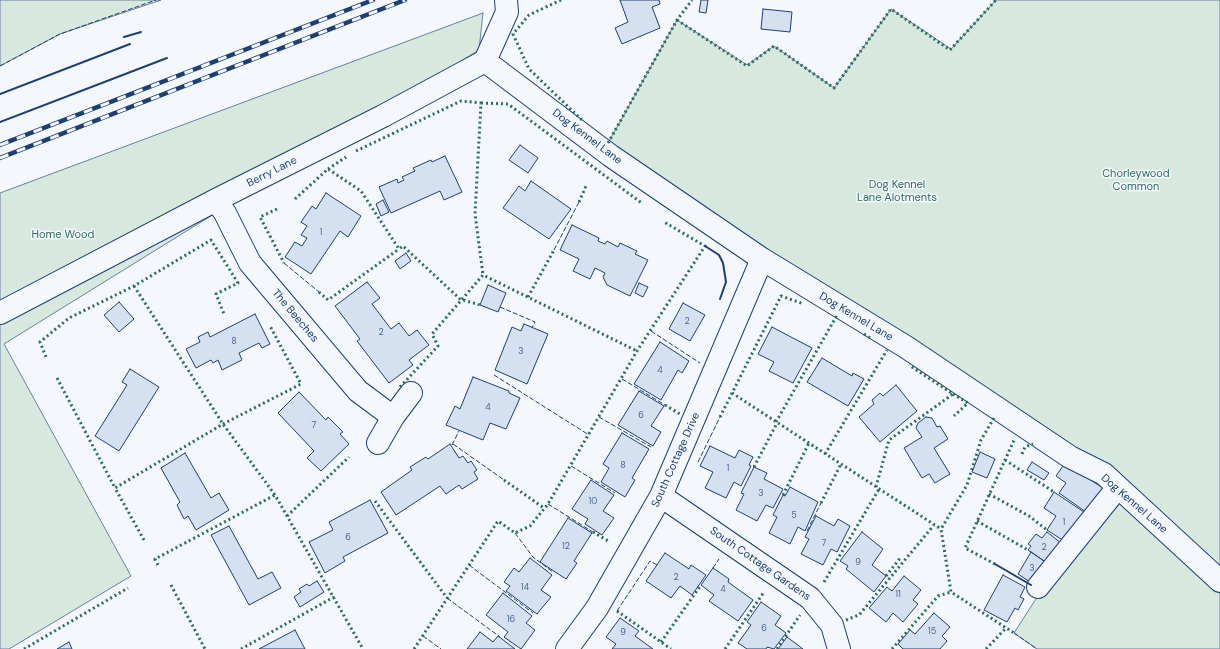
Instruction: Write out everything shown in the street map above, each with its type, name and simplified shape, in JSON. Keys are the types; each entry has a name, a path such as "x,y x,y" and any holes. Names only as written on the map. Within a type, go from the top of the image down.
{"street":[{"path":"485,61 507,12 506,0"},
{"name":"Berry Lane","path":"0,313 216,200 383,116 485,61"},
{"name":"Dog Kennel Lane","path":"485,61 611,156 762,259 906,347 1070,457 1104,474 1220,581"},
{"name":"The Beeches","path":"216,200 250,263 358,391 393,417"},
{"name":"South Cottage Drive","path":"567,649 597,608 661,496 762,259"},
{"path":"378,444 393,417 411,393"},
{"path":"1038,587 1118,487"},
{"name":"South Cottage Gardens","path":"661,496 810,598 832,625 839,649"}],"green space":[{"path":"0,0 161,0 60,34 0,66"},
{"name":"Dog Kennel Lane Alotments","path":"996,0 1220,0 1220,567 1180,529 1080,453 607,145 677,20 747,65 774,46 834,88 891,9 951,49"},
{"name":"Home Wood","path":"483,13 479,50 4,344 131,576 9,649 0,649 0,193"},
{"path":"1120,503 1220,593 1220,649 1037,649 1014,633 1043,588"}],"building":[{"path":"620,0 659,0 660,4 652,7 660,28 622,44 615,28 628,22"},
{"path":"701,0 708,0 706,13 699,12"},
{"path":"763,9 792,12 790,32 761,29"},
{"path":"520,145 538,158 528,173 509,160"},
{"path":"445,156 462,192 444,200 440,191 391,213 379,187 397,179 398,183 404,180 402,177 415,171 413,168"},
{"path":"531,181 571,209 549,239 503,208 519,186 525,191"},
{"path":"326,193 361,216 348,237 340,231 311,274 285,257 295,242 302,246 307,238 301,235 307,226 301,222 312,206 316,209"},
{"path":"383,200 389,212 381,216 376,204"},
{"path":"572,225 599,238 598,241 605,244 607,241 618,247 620,243 637,251 635,254 648,260 630,296 607,285 603,277 605,273 595,268 590,279 573,271 579,259 560,250"},
{"path":"406,253 411,261 400,269 395,261"},
{"path":"367,282 380,298 372,304 391,329 399,323 409,336 417,330 429,345 409,360 413,365 389,383 357,341 360,339 335,306"},
{"path":"639,283 648,287 643,297 635,293"},
{"path":"488,285 506,293 498,312 480,305"},
{"path":"119,302 134,319 119,332 104,315"},
{"path":"683,303 705,315 690,341 669,329"},
{"path":"255,314 270,344 262,348 259,343 239,353 242,360 222,370 218,360 213,363 211,360 196,368 186,349 200,342 198,337 208,332 210,337"},
{"path":"524,324 548,334 527,384 495,370 512,327 521,331"},
{"path":"772,327 812,348 793,383 769,371 774,362 758,354"},
{"path":"660,342 689,361 682,373 678,370 661,400 634,384"},
{"path":"822,358 852,376 853,373 864,379 848,406 807,382"},
{"path":"130,369 159,387 119,451 95,436 127,385 122,382"},
{"path":"473,377 509,391 509,393 520,398 506,429 490,423 483,440 446,425 455,406 460,409"},
{"path":"896,385 917,411 880,442 859,417 874,404 872,400 880,393 883,396"},
{"path":"639,391 664,406 651,426 661,432 653,446 618,425"},
{"path":"299,392 326,420 328,417 343,432 340,434 349,444 321,471 307,458 314,451 278,413"},
{"path":"926,417 932,418 937,427 940,426 948,439 934,448 950,474 935,483 929,474 922,478 904,448 922,437 916,428 918,423"},
{"path":"622,433 649,449 632,478 635,480 625,497 601,482 609,468 603,464"},
{"path":"450,444 459,458 463,456 468,463 471,461 477,470 474,472 478,479 462,489 459,485 446,494 440,486 396,515 381,492 412,470 410,467 426,457 428,459"},
{"path":"710,446 735,458 739,450 753,457 749,465 751,466 741,486 734,482 726,498 705,488 713,472 700,466"},
{"path":"980,452 995,459 987,478 972,472"},
{"path":"185,453 211,498 219,493 229,510 196,530 188,516 184,519 177,505 180,502 161,468"},
{"path":"1032,462 1049,473 1044,480 1027,470"},
{"path":"1065,463 1103,488 1086,512 1059,493 1066,483 1056,476"},
{"path":"754,467 767,473 764,479 783,489 773,508 766,505 757,521 736,510 744,494 741,493"},
{"path":"591,480 614,495 603,511 614,518 602,535 585,524 588,519 572,509"},
{"path":"790,487 818,502 805,531 798,527 790,544 769,533 777,517 773,515 783,495 785,496"},
{"path":"1054,492 1084,512 1064,541 1047,530 1056,516 1044,508"},
{"path":"370,500 388,533 343,557 345,561 325,573 309,542 333,530 329,522"},
{"path":"816,516 834,526 838,519 850,526 837,552 831,549 823,565 801,554 809,539 805,537"},
{"path":"568,518 592,533 574,561 577,563 566,579 540,562"},
{"path":"229,526 258,579 272,572 281,588 249,605 211,535"},
{"path":"862,532 883,549 872,565 886,576 874,592 846,569 848,566 840,561"},
{"path":"1047,532 1061,543 1047,563 1028,550 1031,546 1028,544 1036,534 1042,538"},
{"path":"1031,552 1047,563 1033,584 1018,574"},
{"path":"665,553 689,569 691,565 706,575 692,595 680,586 671,598 646,581"},
{"path":"530,558 552,575 541,590 551,597 537,614 506,591 510,586 504,582 514,568 519,572"},
{"path":"713,568 729,579 728,582 753,600 738,621 709,601 714,595 701,585"},
{"path":"1003,575 1025,587 1020,597 1024,599 1018,610 1015,608 1007,622 984,610"},
{"path":"904,576 921,590 913,600 918,604 903,622 893,613 886,622 869,608 887,587 892,591"},
{"path":"317,581 324,592 300,607 294,597 301,592 299,589 307,584 309,586"},
{"path":"503,593 532,616 526,623 535,630 521,649 504,637 508,632 486,615"},
{"path":"761,602 781,616 775,625 786,633 774,649 767,647 766,649 747,649 738,643 751,625 747,622"},
{"path":"934,613 950,627 942,636 947,641 940,649 903,649 898,644 910,630 915,634"},
{"path":"620,618 639,631 635,636 653,649 612,649 616,644 606,637"},
{"path":"295,630 305,649 259,649"},
{"path":"480,632 493,642 498,636 515,649 467,649"},
{"path":"787,637 803,649 778,649"},
{"path":"69,642 72,649 57,649"}],"railway":[{"path":"0,145 373,0"},
{"path":"0,158 405,0"}],"hedge":[{"path":"561,0 529,15 513,34 529,69 584,122"},
{"path":"608,143 677,20 692,0"},
{"path":"677,20 747,66 774,46 834,88 891,9 950,50 996,0"},
{"path":"356,151 461,101 481,103 475,214 483,275"},
{"path":"481,103 508,104 643,204"},
{"path":"328,169 346,157"},
{"path":"295,199 328,169 361,191 399,249 403,246 460,299 480,305"},
{"path":"579,202 586,186"},
{"path":"277,209 260,217 284,263"},
{"path":"414,649 498,521 515,533 530,526 548,504 637,351 705,246 664,222"},
{"path":"46,357 40,342 69,318 134,286 211,240 238,283 216,294 224,314"},
{"path":"319,292 328,300 399,249"},
{"path":"528,297 554,250"},
{"path":"400,387 438,346 432,334 483,275 637,351"},
{"path":"134,286 223,424 275,495 363,649"},
{"path":"720,417 781,296 804,304"},
{"path":"776,422 836,317 838,318"},
{"path":"144,540 115,488 223,424 301,384 270,326"},
{"path":"864,334 872,339"},
{"path":"825,454 887,350"},
{"path":"876,487 889,440 953,394 909,365"},
{"path":"57,378 115,488"},
{"path":"732,393 941,529"},
{"path":"953,394 968,403 954,416"},
{"path":"665,405 680,414"},
{"path":"994,418 981,440 967,485 941,529 951,592 1014,633"},
{"path":"754,467 777,423"},
{"path":"995,564 965,548 1015,438"},
{"path":"783,495 809,443"},
{"path":"1022,454 1025,447 1033,444"},
{"path":"287,516 349,457"},
{"path":"1005,460 1054,492"},
{"path":"821,503 841,464"},
{"path":"504,480 544,508"},
{"path":"824,582 879,489"},
{"path":"989,494 1029,516 1047,530"},
{"path":"158,565 155,559 275,495"},
{"path":"375,501 447,598"},
{"path":"977,521 1028,550"},
{"path":"846,620 859,615 934,525"},
{"path":"593,532 610,542"},
{"path":"886,576 901,557"},
{"path":"171,585 205,649"},
{"path":"661,642 701,585"},
{"path":"24,649 128,588"},
{"path":"725,649 764,592"},
{"path":"892,649 938,596 951,592"},
{"path":"241,649 334,597"},
{"path":"617,611 671,649"},
{"path":"777,649 800,615"},
{"path":"986,649 1006,628"}],"fence":[{"path":"0,66 60,34 156,0"},
{"path":"554,250 579,202"},
{"path":"284,263 319,292"},
{"path":"500,307 535,322 532,328"},
{"path":"651,331 700,363"},
{"path":"494,375 589,435"},
{"path":"622,379 665,405"},
{"path":"599,417 651,447"},
{"path":"698,462 720,417"},
{"path":"452,445 459,431"},
{"path":"453,444 504,480"},
{"path":"571,466 615,493"},
{"path":"807,531 821,503"},
{"path":"548,504 593,532"},
{"path":"515,533 533,557 554,573"},
{"path":"713,568 719,559"},
{"path":"617,611 650,561 657,565"},
{"path":"469,565 533,613"},
{"path":"447,598 500,637"},
{"path":"1014,633 1037,649"},
{"path":"423,636 441,649"}],"wall":[{"path":"124,37 141,32"},
{"path":"0,94 130,44"},
{"path":"0,122 167,58"},
{"path":"705,246 719,255 723,263 726,282 720,299"},
{"path":"995,564 1031,585"}],"park label":[{"name":"Chorleywood Common","path":"1136,180"}]}
